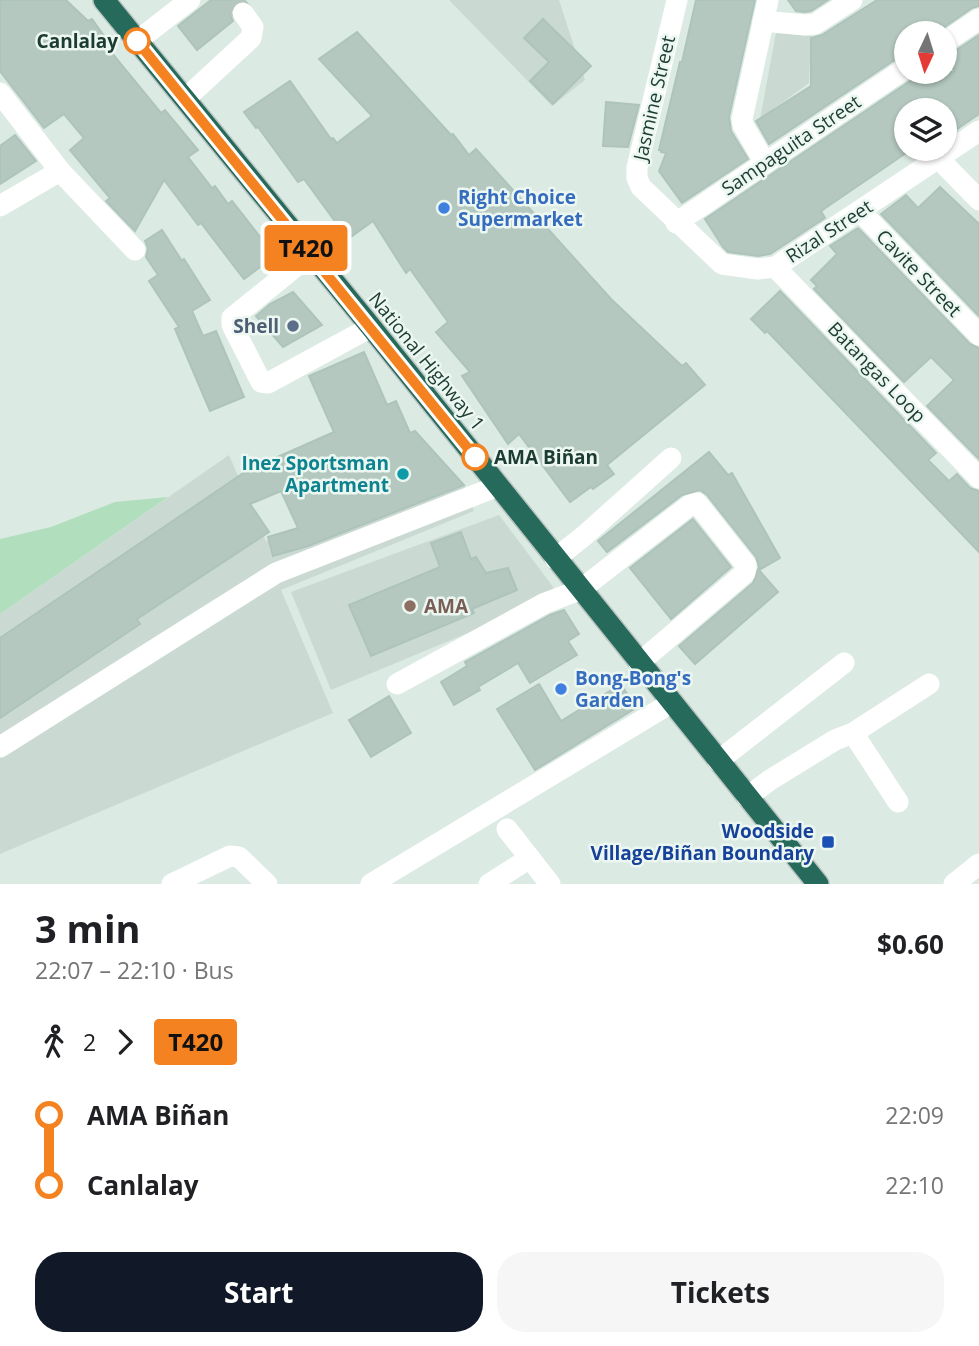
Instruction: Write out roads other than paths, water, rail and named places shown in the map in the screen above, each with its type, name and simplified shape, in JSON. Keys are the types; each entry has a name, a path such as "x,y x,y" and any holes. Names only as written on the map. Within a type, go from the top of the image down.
{"highway":[{"name":"National Highway 1","path":"104,0 371,327 818,884"}],"street":[{"path":"137,41 190,0"},
{"name":"Jasmine Street","path":"676,223 641,187 637,168 677,0"},
{"path":"765,163 743,125 742,118 766,10 805,25 815,24 852,0"},
{"path":"185,99 251,38 253,27 243,13"},
{"path":"957,34 979,19"},
{"name":"Sampaguita Street","path":"676,223 894,76"},
{"path":"0,93 60,172 135,250"},
{"name":"Rizal Street","path":"957,145 979,131"},
{"name":"Rizal Street","path":"676,223 722,264 758,269 775,267 934,161"},
{"path":"941,161 979,200"},
{"path":"0,206 60,172"},
{"name":"Cavite Street","path":"860,211 979,335"},
{"path":"311,254 232,318 232,325 261,382 268,383 371,327"},
{"name":"Batangas Loop","path":"775,267 979,478"},
{"path":"555,559 671,458"},
{"path":"0,747 276,573 498,486"},
{"path":"397,684 545,603 580,590 690,505 697,503 746,565 745,573 639,663"},
{"path":"718,761 746,742 844,663"},
{"path":"747,797 929,684"},
{"path":"371,884 671,703"},
{"path":"853,733 898,802"},
{"path":"507,829 550,884"},
{"path":"172,884 230,856 239,857 267,884"},
{"path":"489,884 530,858"},
{"path":"954,884 979,864"}],"tunnel":[{"path":"232,0 243,13"}],"place":[{"name":"Canlalay","path":"137,41"},
{"name":"Right Choice Supermarket","path":"444,208"},
{"name":"Shell","path":"293,326"},
{"name":"AMA Biñan","path":"475,457"},
{"name":"Inez Sportsman Apartment","path":"403,474"},
{"name":"AMA","path":"410,606"},
{"name":"Bong-Bong's Garden","path":"561,689"},
{"name":"Woodside Village/Biñan Boundary","path":"828,842"}]}
